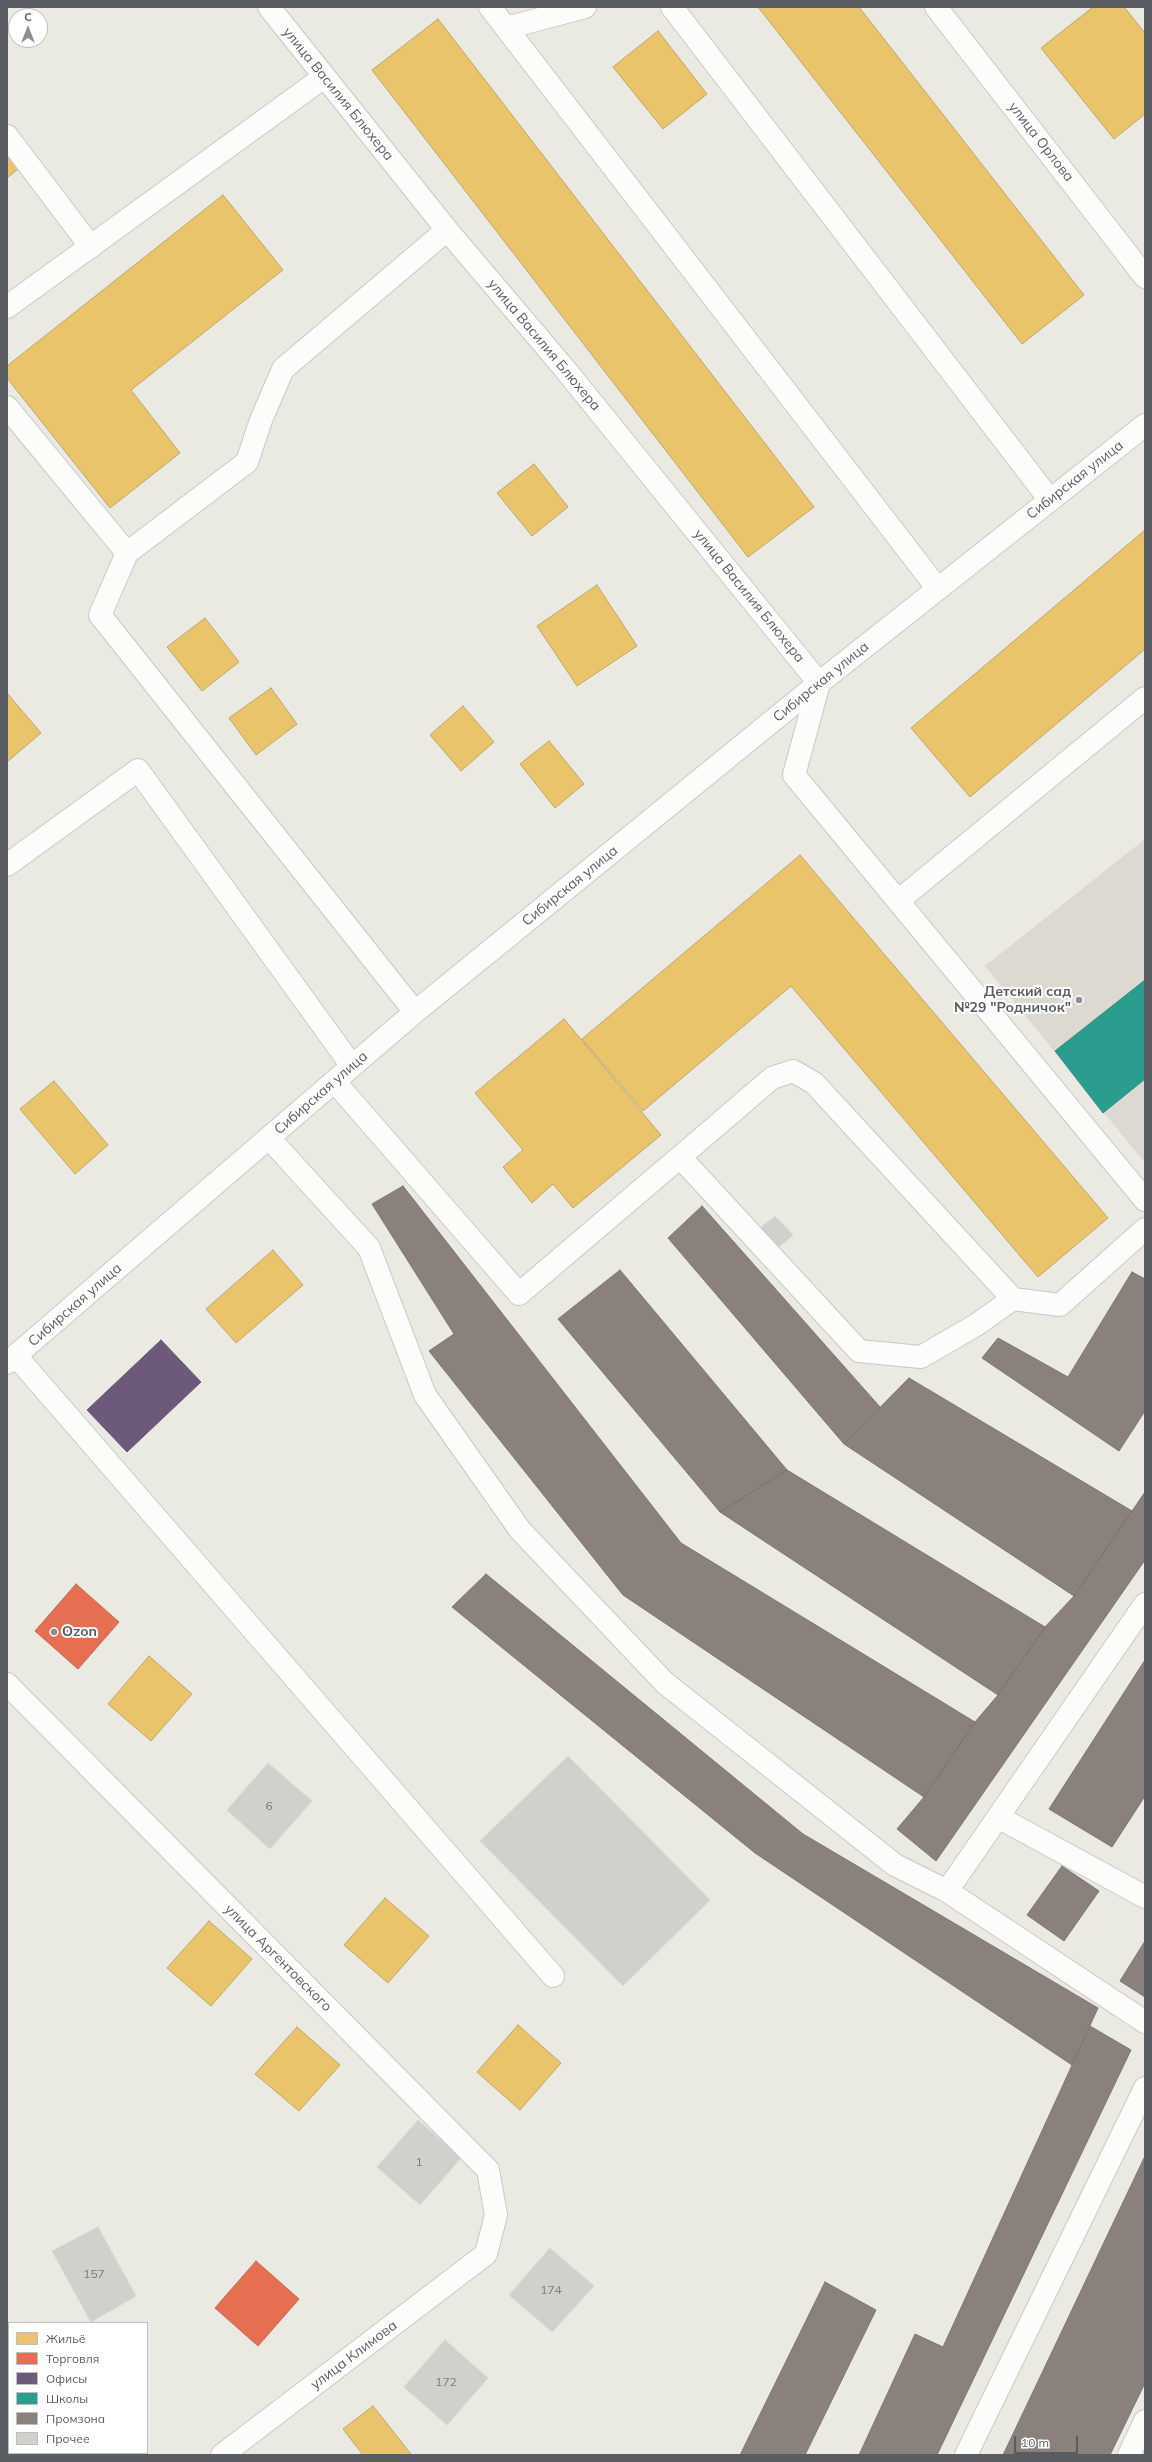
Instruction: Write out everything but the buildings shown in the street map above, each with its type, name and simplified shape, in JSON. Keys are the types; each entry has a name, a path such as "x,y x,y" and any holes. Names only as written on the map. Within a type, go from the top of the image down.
{"street":[{"name":"улица Василия Блюхера","path":"269,7 324,78 447,230 564,368 819,683"},
{"path":"490,7 938,589"},
{"path":"506,28 585,7"},
{"path":"672,7 1050,500"},
{"name":"улица Орлова","path":"936,7 1145,277"},
{"path":"7,307 324,78"},
{"path":"7,136 92,247"},
{"path":"415,1012 100,615 127,554 247,462 261,420 283,370 447,230"},
{"path":"7,407 127,554"},
{"name":"Сибирская улица","path":"11,1359 415,1012 819,683 1145,425"},
{"path":"819,683 794,775 1145,1200"},
{"path":"898,901 1145,698"},
{"path":"7,865 138,770 352,1066"},
{"path":"335,1082 519,1294 772,1078 793,1071 814,1084 1013,1299 1060,1305 1145,1229"},
{"path":"269,1138 368,1248 425,1395 520,1530 665,1683 895,1865 947,1890 1145,2022"},
{"path":"680,1157 859,1351 921,1357 976,1325 1013,1299"},
{"path":"11,1359 553,1976"},
{"path":"947,1890 1145,1604"},
{"name":"улица Аргентовского","path":"7,1684 488,2170 496,2215 486,2254"},
{"path":"998,1817 1145,1897"},
{"path":"966,2455 1145,2088"},
{"name":"улица Климова","path":"222,2455 486,2254"},
{"path":"1129,2455 1145,2421"}],"shaded area":[{"name":"Детский сад №29 \"Родничок\"","path":"1145,839 1145,1163 985,966"}],"place":[{"name":"Детский сад №29 \"Родничок\"","path":"1079,1000"},
{"name":"Ozon","path":"54,1632"}]}
